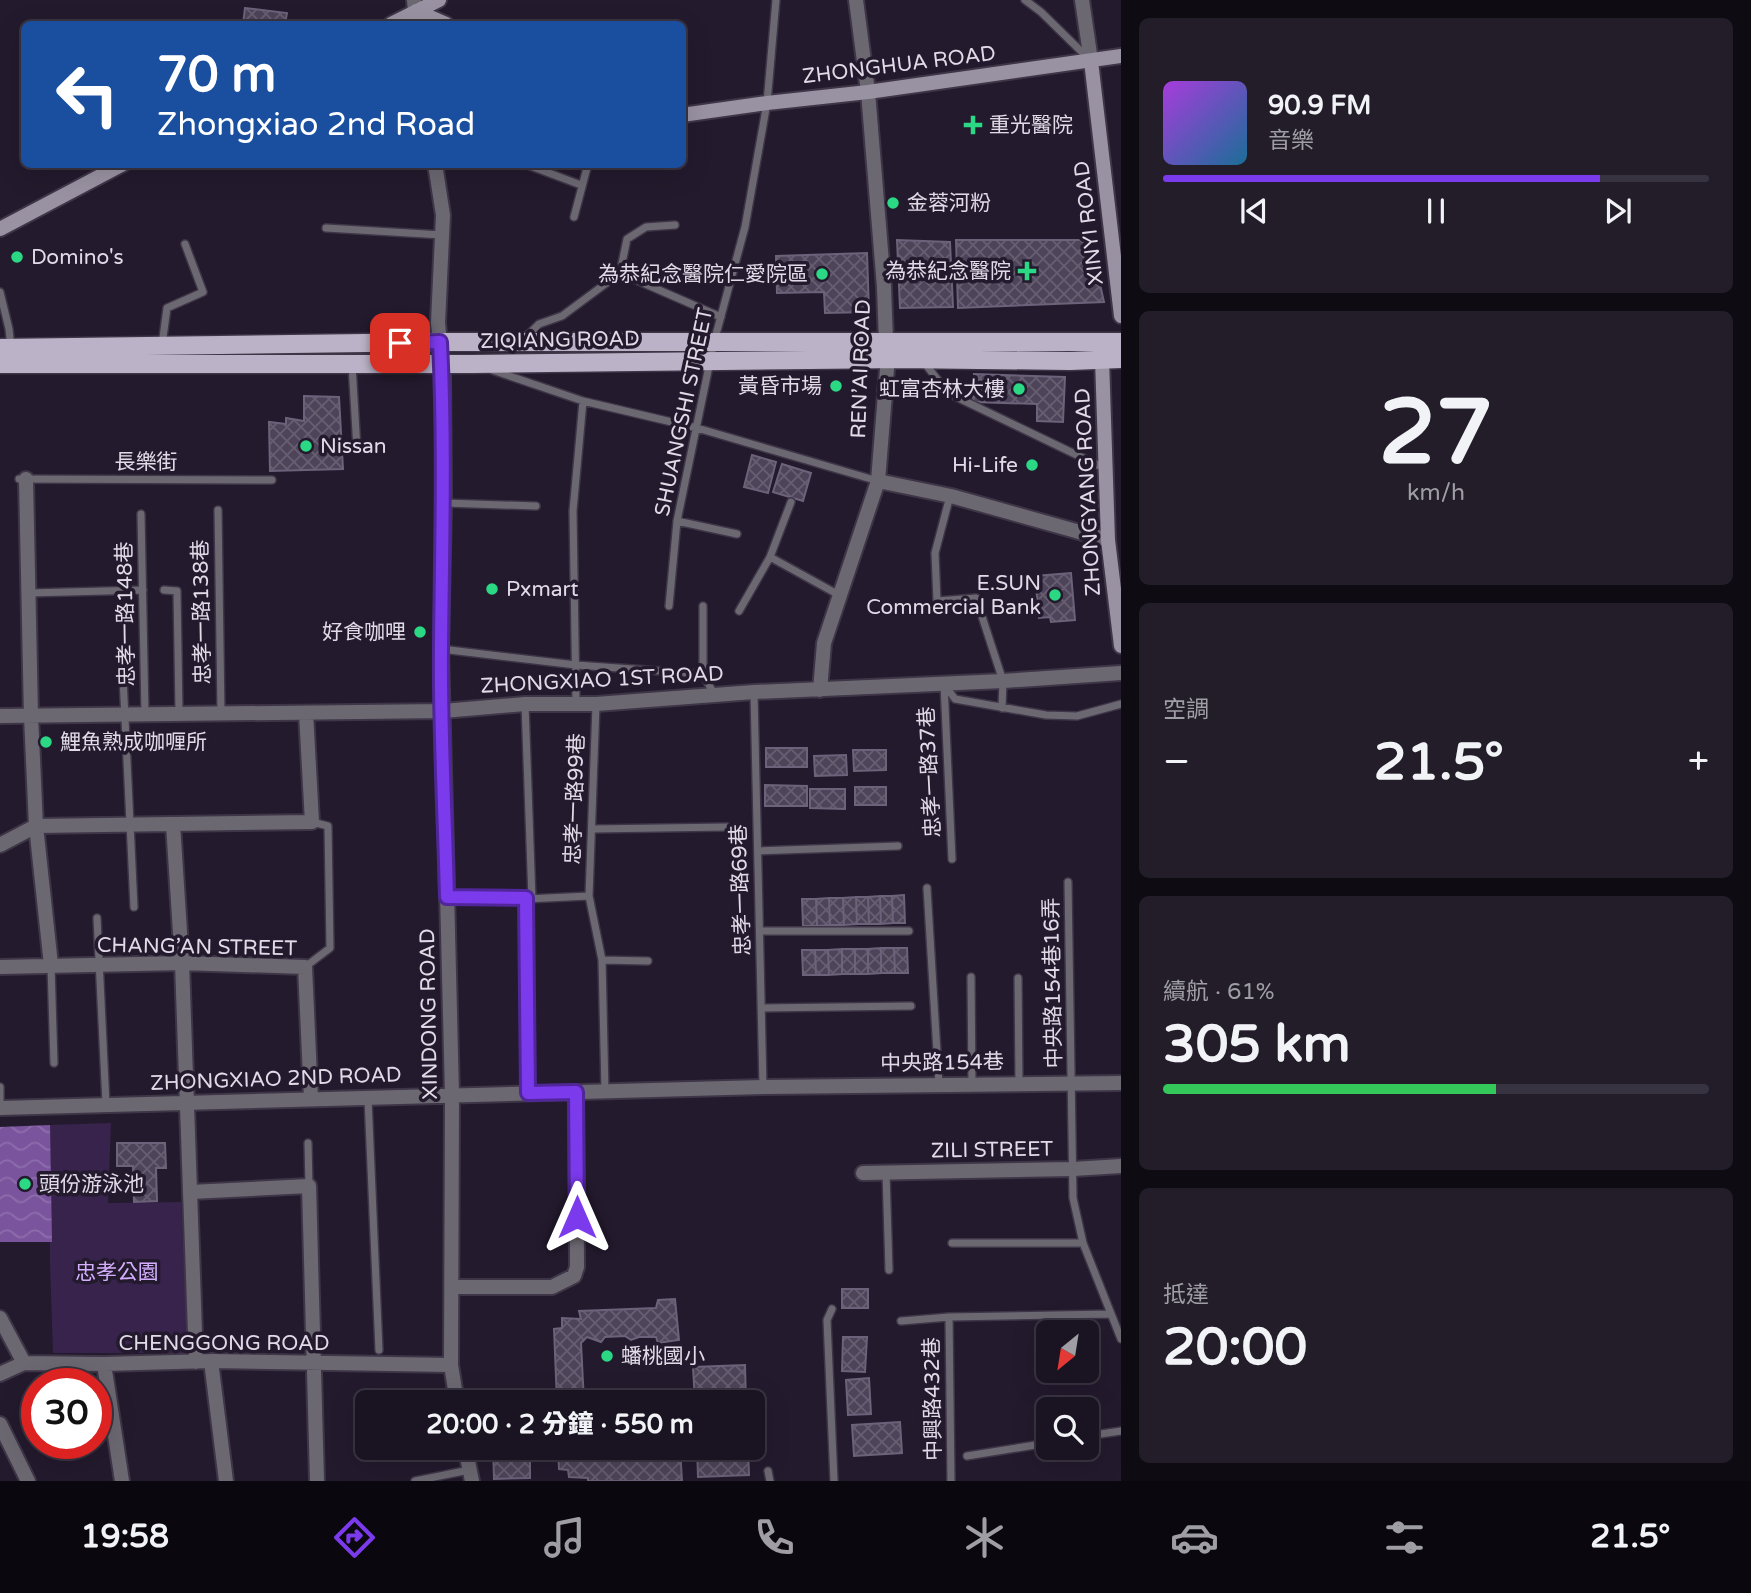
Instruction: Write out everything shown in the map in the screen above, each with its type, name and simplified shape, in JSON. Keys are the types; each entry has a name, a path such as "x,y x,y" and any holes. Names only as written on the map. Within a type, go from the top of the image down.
{"main road":[{"name":"ZIQIANG ROAD","path":"5,348 162,348 440,342 1121,343"},
{"name":"ZIQIANG ROAD","path":"0,364 473,364 1121,359"}],"street":[{"path":"397,21 439,0"},
{"name":"REN’AI ROAD","path":"820,690 824,643 878,481 887,360 887,318 868,92 856,0"},
{"name":"XINYI ROAD","path":"1083,0 1121,316"},
{"path":"416,12 438,21"},
{"name":"ZHONGHUA ROAD","path":"686,114 1121,56"},
{"path":"0,229 115,168"},
{"name":"XINDONG ROAD","path":"436,168 443,215 438,323 443,375 441,649 452,1095 451,1365 455,1390"},
{"name":"ZHONGYANG ROAD","path":"1121,343 1102,359 1108,540 1121,646"},
{"path":"23,479 36,826 51,965"},
{"path":"878,481 951,496 1108,540"},
{"name":"ZHONGXIAO 1ST ROAD","path":"0,716 443,711 525,704 596,704 754,692 1121,673"},
{"path":"0,845 36,826 312,822 306,713"},
{"path":"173,824 182,963 191,1192 204,1362 226,1481"},
{"name":"CHANG’AN STREET","path":"0,967 182,963 305,967 311,1099"},
{"name":"中央路154巷","path":"763,1087 1121,1083"},
{"name":"ZHONGXIAO 2ND ROAD","path":"0,1108 763,1087"},
{"path":"452,1287 552,1287 574,1276 577,1267 576,1092"},
{"name":"ZILI STREET","path":"863,1173 1121,1166"},
{"path":"191,1192 309,1186 317,1481"},
{"path":"0,1318 24,1363"},
{"name":"CHENGGONG ROAD","path":"0,1374 24,1363 451,1365"},
{"path":"104,1364 122,1481"},
{"path":"0,1424 28,1481"}],"lane":[{"name":"SHUANGSHI STREET","path":"669,606 677,521 714,342 745,227 767,103 776,0"},
{"path":"1025,0 1091,61"},
{"path":"535,168 581,186"},
{"path":"574,217 587,168"},
{"path":"521,342 539,324 562,316 621,273 627,239 646,227 675,225"},
{"path":"326,228 442,235"},
{"path":"162,348 162,328 167,308 203,292 185,244"},
{"path":"621,273 721,317"},
{"path":"0,292 9,329 5,348"},
{"path":"923,361 948,393 1107,469"},
{"path":"352,364 357,449"},
{"path":"473,364 583,401 697,428 878,481"},
{"path":"576,702 573,511 583,401"},
{"name":"長樂街","path":"23,479 272,480"},
{"path":"951,496 935,553 937,601 976,598 1003,681 1002,708"},
{"path":"739,611 770,557 791,502"},
{"path":"444,503 536,506"},
{"name":"忠孝一路138巷","path":"218,510 221,713"},
{"name":"忠孝一路148巷","path":"141,513 145,714"},
{"path":"677,521 737,534"},
{"path":"770,557 840,595"},
{"path":"29,593 143,590"},
{"path":"164,590 177,591 179,714"},
{"path":"703,606 703,674 714,695"},
{"path":"441,649 576,665 703,674"},
{"path":"122,656 134,906"},
{"path":"944,684 955,699 1046,715 1077,716 1121,704"},
{"name":"忠孝一路37巷","path":"944,684 952,859"},
{"name":"忠孝一路69巷","path":"754,692 763,1087"},
{"path":"525,704 529,899 528,1093"},
{"name":"忠孝一路99巷","path":"596,704 589,896 602,960 605,1091"},
{"path":"305,967 330,948 328,826 312,822"},
{"path":"592,830 727,827"},
{"path":"758,851 898,846"},
{"name":"中央路154巷16弄","path":"1069,882 1073,1198 1083,1243 1121,1339"},
{"path":"927,888 939,1084"},
{"path":"447,897 529,899 589,896"},
{"path":"97,918 106,1105"},
{"path":"761,931 909,932"},
{"path":"602,960 648,961"},
{"path":"51,965 54,1063"},
{"path":"971,977 972,1084"},
{"path":"1018,978 1020,1083"},
{"path":"761,1008 911,1006"},
{"path":"0,1087 0,1108"},
{"path":"368,1098 379,1350"},
{"path":"308,1143 309,1186"},
{"path":"886,1173 889,1270"},
{"path":"952,1243 1083,1243"},
{"path":"832,1309 827,1320 834,1481"},
{"path":"901,1321 950,1317 1110,1314"},
{"name":"中興路432巷","path":"950,1317 951,1481"},
{"path":"1099,1434 1121,1431"},
{"path":"967,1456 1036,1445"},
{"path":"768,1471 770,1481"},
{"path":"415,1481 471,1476"}],"green space":[{"name":"忠孝公園","path":"111,1123 108,1203 181,1202 188,1353 53,1353 50,1125"}],"water":[{"name":"頭份游泳池","path":"50,1125 52,1242 0,1242 0,1127"}],"building":[{"path":"245,8 287,13 286,21 243,21"},
{"path":"897,240 950,242 953,307 900,308"},
{"name":"為恭紀念醫院","path":"956,240 1090,240 1104,302 958,308"},
{"name":"為恭紀念醫院仁愛院區","path":"867,253 869,312 825,313 824,292 777,293 776,256"},
{"name":"虹富杏林大樓","path":"974,374 1065,377 1063,422 1037,421 1037,404 973,402"},
{"name":"Nissan","path":"304,396 339,397 343,469 270,471 269,422 286,424 286,418 304,421"},
{"path":"752,455 776,462 768,493 744,487"},
{"path":"782,464 811,473 803,501 773,492"},
{"path":"1071,573 1075,620 1051,622 1050,617 1039,618 1035,576"},
{"path":"766,748 807,748 807,767 766,767"},
{"path":"853,750 886,750 886,770 854,771"},
{"path":"846,755 847,775 815,776 814,756"},
{"path":"765,785 807,786 807,806 765,806"},
{"path":"855,787 886,787 886,805 855,805"},
{"path":"810,789 845,789 845,809 810,808"},
{"path":"904,895 905,923 893,923 892,896"},
{"path":"880,896 892,896 893,923 881,924"},
{"path":"880,896 881,924 869,924 868,897"},
{"path":"856,897 857,924 844,925 843,898"},
{"path":"856,897 868,897 869,924 857,924"},
{"path":"829,898 830,925 817,926 816,899"},
{"path":"829,898 843,898 844,925 830,925"},
{"path":"802,899 816,899 817,926 803,926"},
{"path":"881,948 894,948 895,973 881,973"},
{"path":"881,948 881,973 868,974 868,949"},
{"path":"894,948 907,948 908,973 895,973"},
{"path":"842,949 855,949 855,974 842,974"},
{"path":"842,949 842,974 829,975 828,950"},
{"path":"855,949 868,949 868,974 855,974"},
{"path":"802,950 815,950 816,975 803,975"},
{"path":"815,950 828,950 829,975 816,975"},
{"path":"117,1143 165,1143 166,1168 156,1168 157,1201 134,1202 133,1166 117,1166"},
{"path":"842,1289 868,1289 868,1308 842,1308"},
{"path":"675,1299 679,1340 658,1343 656,1337 631,1340 625,1336 605,1337 601,1342 587,1337 581,1343 583,1390 557,1390 554,1329 562,1328 562,1318 581,1319 579,1311 656,1308 658,1300"},
{"path":"843,1337 867,1337 865,1372 842,1371"},
{"path":"745,1365 746,1390 694,1390 693,1367"},
{"path":"869,1378 871,1414 848,1415 846,1380"},
{"path":"900,1422 902,1453 854,1456 852,1425"},
{"path":"493,1460 530,1460 530,1478 494,1479"},
{"path":"559,1460 681,1460 682,1481 588,1481 588,1478 569,1477 568,1470 559,1469"},
{"path":"697,1460 748,1460 749,1475 698,1477"}],"place":[{"name":"重光醫院","path":"973,125"},
{"name":"金蓉河粉","path":"893,203"},
{"name":"Domino's","path":"17,257"},
{"name":"為恭紀念醫院","path":"1027,271"},
{"name":"為恭紀念醫院仁愛院區","path":"822,274"},
{"name":"黃昏市場","path":"836,386"},
{"name":"虹富杏林大樓","path":"1019,389"},
{"name":"Nissan","path":"306,446"},
{"name":"Hi-Life","path":"1032,465"},
{"name":"Pxmart","path":"492,589"},
{"name":"E.SUN Commercial Bank","path":"1055,595"},
{"name":"好食咖哩","path":"420,632"},
{"name":"鯉魚熟成咖喱所","path":"46,742"},
{"name":"頭份游泳池","path":"25,1184"},
{"name":"蟠桃國小","path":"607,1356"}],"route":[{"path":"400,343 440,342 443,375 441,649 447,897 526,898 528,1093 576,1092 577,1217"}]}
